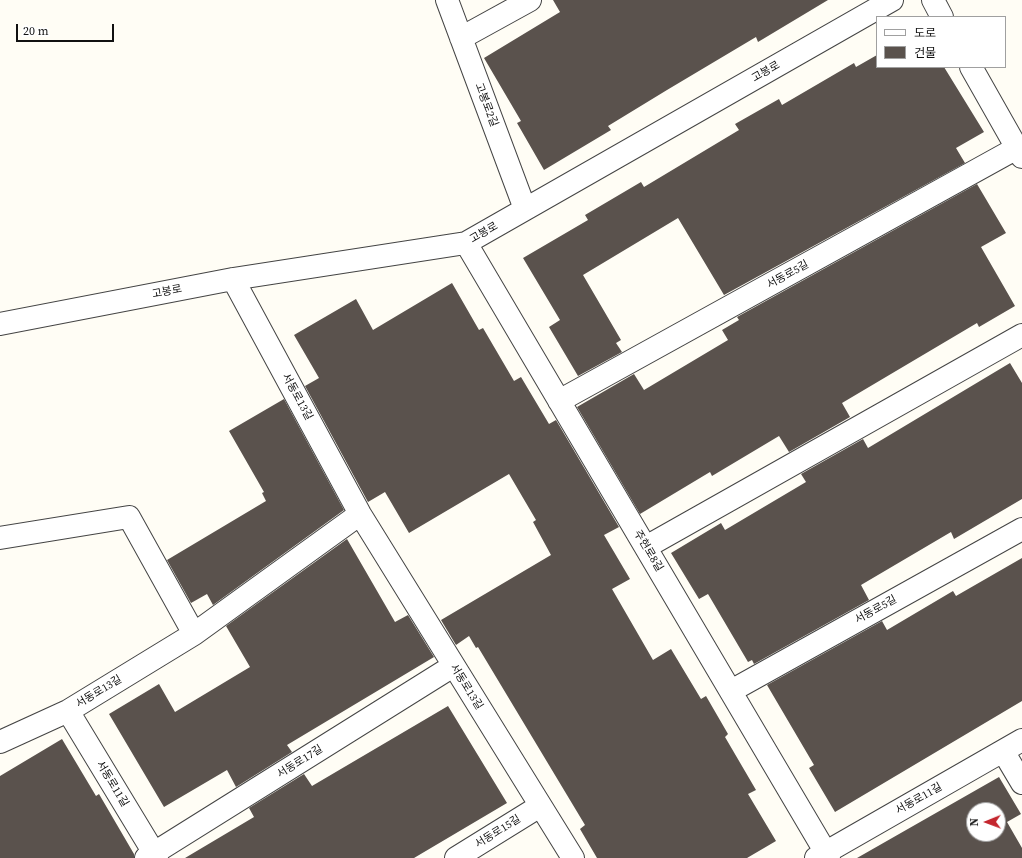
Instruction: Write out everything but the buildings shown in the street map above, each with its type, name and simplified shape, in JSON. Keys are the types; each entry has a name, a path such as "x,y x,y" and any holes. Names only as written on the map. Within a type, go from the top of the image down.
{"street":[{"name":"고봉로2길","path":"447,0 525,209"},
{"path":"461,38 530,0"},
{"name":"고봉로","path":"0,324 233,280 466,243 892,0"},
{"path":"933,0 941,16"},
{"name":"서동로5길","path":"559,401 1019,153 972,68"},
{"name":"주현로8길","path":"466,243 731,691 824,856"},
{"name":"서동로13길","path":"233,280 360,514 572,858"},
{"path":"646,547 1022,335"},
{"name":"서동로13길","path":"0,742 68,711 194,634 360,514"},
{"path":"0,538 129,517 194,634"},
{"name":"서동로5길","path":"731,691 1022,529"},
{"name":"서동로17길","path":"152,856 453,666"},
{"name":"서동로11길","path":"68,711 152,856"},
{"name":"서동로11길","path":"824,856 1022,740"},
{"path":"1003,751 1022,783"},
{"name":"서동로15길","path":"456,858 540,806"}]}
